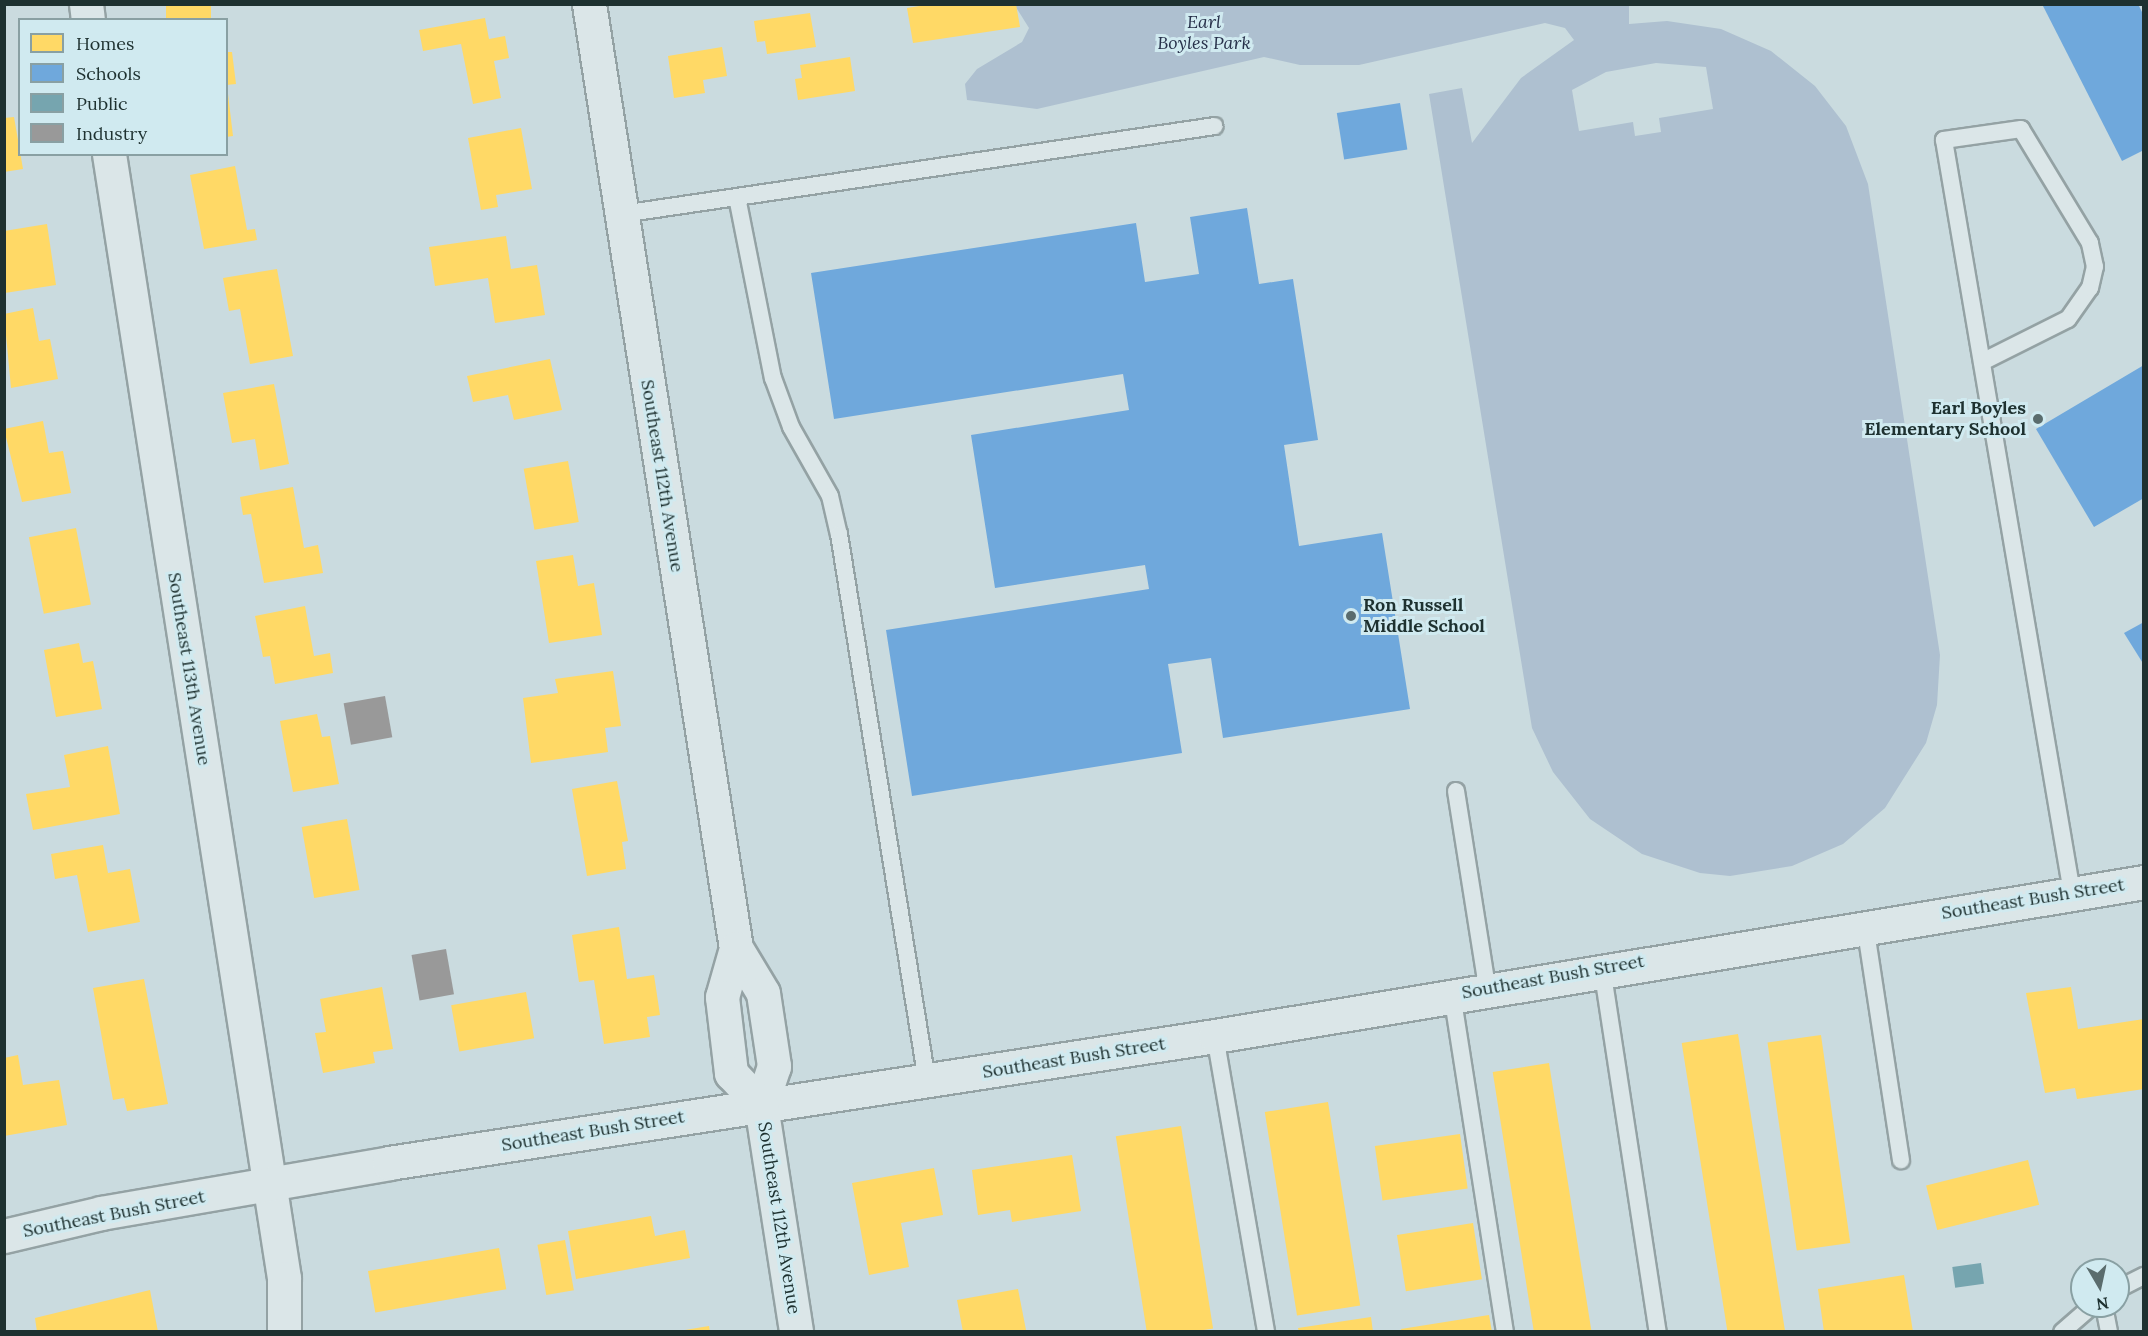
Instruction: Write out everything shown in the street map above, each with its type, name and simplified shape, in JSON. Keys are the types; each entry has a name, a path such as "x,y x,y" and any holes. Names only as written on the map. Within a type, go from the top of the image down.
{"street":[{"name":"Southeast 112th Avenue","path":"589,4 736,948 764,1004 774,1066 761,1105 796,1332"},
{"name":"Southeast 113th Avenue","path":"109,156 284,1278 284,1332"},
{"name":"Southeast Bush Street","path":"4,1236 269,1184 761,1105 1215,1036 1487,987 2144,882"},
{"name":"Southeast 112th Avenue","path":"736,948 722,997 731,1073 761,1105"}],"lane":[{"path":"622,214 1215,126"},
{"path":"1982,362 2068,319 2090,288 2096,267 2090,243 2021,129 1944,140 2072,893"},
{"path":"737,198 773,378 791,427 830,496 839,534 927,1081"},
{"path":"1456,791 1487,987"},
{"path":"1865,925 1901,1160"},
{"path":"1602,968 1658,1332"},
{"path":"1452,994 1505,1332"},
{"path":"1215,1036 1266,1332"},
{"path":"2130,1283 2144,1276"},
{"path":"2062,1332 2078,1318"}],"green space":[{"name":"Earl Boyles Park","path":"1014,4 1629,5 1629,24 1667,21 1721,29 1771,51 1815,86 1846,126 1868,184 1940,655 1937,705 1926,743 1885,808 1843,844 1792,866 1730,876 1700,873 1642,854 1590,819 1553,772 1532,728 1429,94 1462,88 1472,143 1521,78 1574,40 1565,28 1545,23 1359,65 1300,65 1264,57 1037,109 967,100 965,84 977,69 1022,42 1029,28","holes":["1656,63 1706,67 1713,109 1659,118 1661,132 1635,136 1633,122 1579,131 1572,90 1606,72"]}],"building: Homes":[{"path":"166,4 211,4 211,18 166,18"},
{"path":"932,4 1016,4 1020,27 913,43 907,8"},
{"path":"810,13 816,47 767,54 765,41 757,42 754,21"},
{"path":"485,18 489,39 505,36 509,58 494,61 501,98 473,104 461,44 423,51 419,30"},
{"path":"722,47 727,76 703,80 705,93 674,98 668,56"},
{"path":"228,52 232,52 236,84 228,85"},
{"path":"850,57 855,91 798,100 795,79 802,78 800,65"},
{"path":"228,94 233,136 228,137"},
{"path":"14,117 18,156 21,156 23,169 4,172 4,118"},
{"path":"521,128 532,189 496,195 498,207 481,210 468,138"},
{"path":"235,166 247,230 255,229 257,240 204,249 190,175"},
{"path":"47,224 56,285 5,293 4,231"},
{"path":"506,236 511,269 537,265 545,315 495,323 488,278 435,286 429,247"},
{"path":"277,269 293,356 250,364 240,309 229,311 223,278"},
{"path":"33,308 39,341 50,339 58,379 11,388 4,314"},
{"path":"550,359 562,410 514,420 508,395 473,402 467,376"},
{"path":"274,384 289,464 260,470 255,439 232,443 223,393"},
{"path":"43,421 49,453 63,451 71,493 22,502 4,429"},
{"path":"568,461 579,522 534,530 524,469"},
{"path":"293,487 304,548 318,545 323,573 264,583 251,514 243,515 240,497"},
{"path":"76,528 91,605 44,614 29,537"},
{"path":"573,555 578,586 594,583 602,635 549,643 536,561"},
{"path":"305,606 314,656 330,653 333,673 275,684 270,656 263,657 255,616"},
{"path":"79,643 83,663 93,661 102,709 56,717 44,650"},
{"path":"613,671 621,726 605,728 608,752 531,763 523,698 558,693 555,679"},
{"path":"317,714 322,737 330,736 339,784 293,792 280,721"},
{"path":"108,746 120,814 33,830 26,794 70,787 64,755"},
{"path":"617,781 628,841 622,842 626,869 587,876 572,789"},
{"path":"347,819 360,890 314,898 302,827"},
{"path":"103,845 108,873 130,869 140,922 88,932 77,875 55,879 51,854"},
{"path":"619,927 627,979 654,975 660,1015 647,1017 650,1037 604,1044 594,980 579,982 572,935"},
{"path":"144,979 168,1104 127,1111 124,1098 113,1100 93,988"},
{"path":"382,987 393,1049 373,1052 375,1063 323,1073 315,1033 326,1032 320,999"},
{"path":"2071,987 2078,1029 2144,1019 2144,1089 2077,1099 2075,1088 2045,1093 2026,993"},
{"path":"526,992 534,1038 459,1051 451,1005"},
{"path":"1738,1034 1785,1332 1727,1332 1682,1043"},
{"path":"1821,1035 1850,1243 1797,1250 1768,1043"},
{"path":"18,1055 23,1085 59,1080 67,1125 4,1136 4,1058"},
{"path":"1549,1063 1592,1332 1534,1332 1493,1072"},
{"path":"1328,1102 1360,1305 1297,1315 1265,1112"},
{"path":"1181,1126 1213,1328 1191,1332 1147,1332 1116,1136"},
{"path":"1460,1134 1468,1188 1382,1200 1375,1146"},
{"path":"1072,1155 1081,1211 1012,1222 1010,1210 978,1215 972,1170"},
{"path":"2028,1160 2039,1205 1937,1230 1926,1185"},
{"path":"934,1168 943,1215 901,1223 909,1267 869,1275 852,1183"},
{"path":"651,1216 655,1236 685,1230 690,1258 576,1279 568,1231"},
{"path":"1473,1223 1482,1279 1406,1291 1397,1235"},
{"path":"565,1240 574,1290 546,1295 537,1245"},
{"path":"499,1248 506,1289 375,1312 368,1271"},
{"path":"1904,1275 1913,1332 1824,1332 1818,1289"},
{"path":"1018,1289 1026,1330 963,1332 957,1300"},
{"path":"150,1290 158,1332 37,1332 35,1318"},
{"path":"1489,1315 1492,1332 1402,1332 1401,1329"},
{"path":"1371,1317 1373,1332 1299,1332 1298,1328"},
{"path":"709,1326 710,1332 685,1332 685,1330"}],"building: Schools":[{"path":"2042,4 2138,4 2144,16 2144,150 2122,161"},
{"path":"1400,103 1407,149 1344,159 1337,113"},
{"path":"1247,208 1259,284 1293,279 1318,440 1284,445 1299,546 1382,533 1410,709 1223,738 1211,658 1168,664 1182,753 912,796 886,630 1149,589 1145,565 995,588 971,435 1129,410 1123,374 834,419 811,273 1136,223 1145,282 1199,274 1190,217"},
{"path":"2144,365 2144,498 2094,527 2036,429"},
{"path":"2144,622 2144,665 2124,633"}],"building: Public":[{"path":"1981,1263 1984,1284 1955,1288 1952,1267"}],"building: Industry":[{"path":"385,696 392,737 351,745 344,703"},
{"path":"446,949 454,994 420,1000 412,955"}],"place":[{"name":"Earl Boyles Elementary School","path":"2038,419"},
{"name":"Ron Russell Middle School","path":"1351,616"}]}
